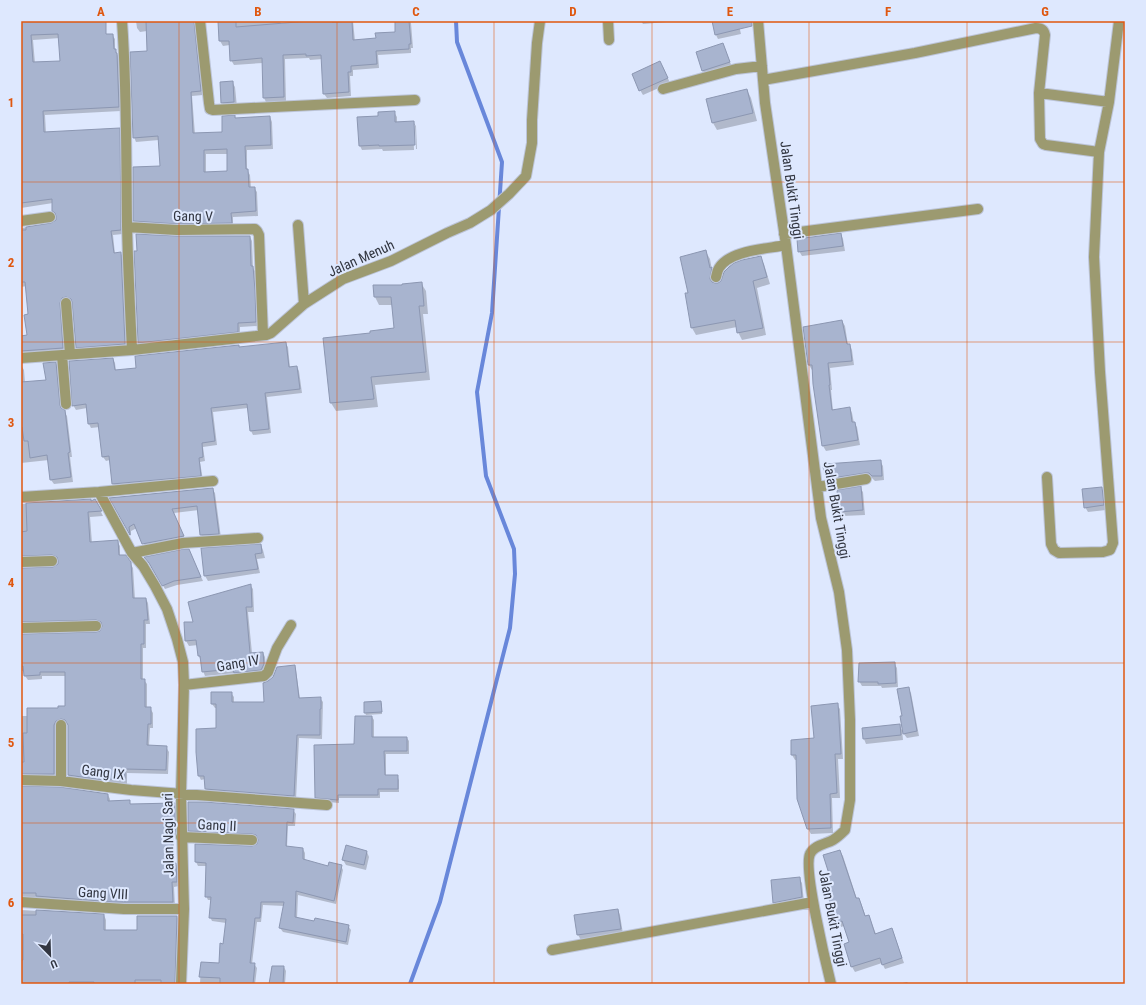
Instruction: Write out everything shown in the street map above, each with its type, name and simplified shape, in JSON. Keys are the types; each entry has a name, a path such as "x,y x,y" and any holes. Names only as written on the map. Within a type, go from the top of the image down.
{"street":[{"path":"122,21 124,47 127,227 132,350"},
{"path":"200,21 210,109 415,100"},
{"name":"Jalan Menuh","path":"21,358 132,350 271,333 304,304 343,279 391,261 470,223 490,210 509,194 526,176 532,143 532,120 540,21"},
{"path":"608,21 609,40"},
{"name":"Jalan Bukit Tinggi","path":"758,21 763,80 821,518 839,592 847,650 850,720 850,800 845,830 832,841 813,850 808,860 814,902 831,984"},
{"path":"1047,477 1051,544 1054,550 1059,553 1103,552 1110,550 1113,543 1100,372 1094,257 1099,152 1109,102 1119,21"},
{"path":"763,80 915,53 1036,28 1042,29 1045,35 1039,93 1040,139 1043,144 1046,145 1099,152"},
{"path":"663,89 736,70 762,66"},
{"path":"1039,93 1109,102"},
{"path":"784,234 978,209"},
{"path":"21,221 50,217"},
{"path":"298,225 304,304"},
{"name":"Gang V","path":"127,227 177,230 255,229 258,235 263,335"},
{"path":"716,277 718,269 729,258 741,253 786,245"},
{"path":"66,303 66,404"},
{"path":"818,487 866,479"},
{"path":"21,497 99,492 214,481"},
{"name":"Jalan Nagi Sari","path":"99,492 132,553 143,566 167,609 183,662 184,685 181,837 184,909 181,984"},
{"path":"132,553 183,543 258,538"},
{"path":"21,562 52,561"},
{"name":"Gang IV","path":"184,685 264,676 268,672 277,648 291,625"},
{"path":"21,628 96,626"},
{"path":"61,725 61,781"},
{"name":"Gang IX","path":"21,781 61,781 131,790 327,805"},
{"name":"Gang IX","path":"21,781 34,785"},
{"name":"Gang II","path":"181,837 252,840"},
{"name":"Gang VIII","path":"21,902 124,908 184,909"},
{"path":"552,950 814,902"}],"building":[{"path":"21,21 106,21 106,34 113,34 114,49 116,49 117,53 119,107 43,111 44,132 120,128 121,230 111,231 114,253 121,252 125,344 76,348 72,302 71,299 66,297 62,298 60,303 63,348 21,351 21,336 27,335 24,315 28,314 25,282 21,282 21,230 26,230 26,227 51,223 56,220 56,216 52,211 52,199 21,203","holes":["58,34 60,61 33,62 31,35"]},
{"path":"146,21 194,21 201,91 191,92 193,133 222,132 222,116 235,115 235,118 270,116 271,145 245,146 246,169 248,169 249,187 255,187 256,211 231,213 232,223 177,224 133,221 133,167 160,166 158,136 133,138 130,52 147,51","holes":["227,149 227,171 204,172 204,150"]},
{"path":"218,21 236,21 236,27 309,21 352,21 353,40 376,38 375,33 395,32 395,21 409,21 411,44 409,44 409,49 376,51 377,64 351,66 351,72 348,72 349,92 323,94 321,55 283,55 284,97 263,98 262,58 230,61 229,41 219,41"},
{"path":"712,21 752,21 752,26 715,35"},
{"path":"723,43 730,62 702,71 696,52"},
{"path":"660,61 668,78 639,91 632,74"},
{"path":"233,81 234,102 221,103 220,82"},
{"path":"747,89 753,113 712,123 706,99"},
{"path":"395,111 395,122 414,121 415,145 359,146 357,117 378,116 378,112"},
{"path":"841,233 843,246 798,252 797,239"},
{"path":"136,234 177,236 250,236 251,266 253,266 255,290 256,322 238,323 238,332 138,343 134,251 137,251"},
{"path":"706,250 710,268 712,267 710,279 715,283 721,281 724,272 734,263 761,256 767,277 753,281 763,328 737,333 735,320 691,328 685,293 688,293 680,257"},
{"path":"422,282 424,306 419,306 426,372 371,377 374,399 330,403 323,338 370,333 370,331 394,328 391,297 374,297 373,285 402,285"},
{"path":"842,320 847,344 850,344 852,361 828,363 832,410 850,407 852,422 855,422 858,440 822,446 813,384 812,365 808,365 803,327"},
{"path":"286,342 289,367 297,366 300,389 265,393 269,429 250,431 247,404 211,408 215,441 202,443 203,457 199,458 201,476 112,484 109,456 102,457 98,423 88,424 86,404 72,406 69,361 113,358 115,370 136,368 135,356 239,345 239,347"},
{"path":"56,362 60,405 61,408 65,410 70,452 68,453 71,477 50,480 47,455 30,458 28,441 24,441 22,427 21,428 21,382 46,380 43,363"},
{"path":"881,460 882,476 872,476 869,473 865,473 826,479 823,467 826,466 825,464"},
{"path":"861,486 863,510 839,512 837,490"},
{"path":"1102,487 1104,505 1084,508 1082,489"},
{"path":"213,488 219,534 200,535 197,506 172,509 184,536 142,544 134,524 129,527 130,535 109,498"},
{"path":"91,499 91,501 95,499 102,511 88,512 90,542 118,540 119,555 126,555 131,562 133,598 146,598 148,620 144,620 144,644 141,644 141,679 145,679 145,707 151,707 151,724 148,724 147,745 167,746 166,770 125,769 125,780 109,779 109,781 68,775 68,725 65,720 61,719 56,721 54,725 54,774 21,774 21,762 24,762 23,733 27,733 27,708 58,708 58,706 65,706 65,672 40,672 40,675 24,676 23,666 21,667 21,634 96,632 100,631 102,626 101,622 96,620 21,622 21,568 53,567 58,564 57,557 52,555 21,556 21,532 27,531 26,503"},
{"path":"261,544 262,553 255,554 258,569 204,576 201,548"},
{"path":"189,549 201,577 174,581 162,586 144,557"},
{"path":"251,584 252,607 246,607 250,653 263,652 264,664 261,670 234,673 233,669 202,672 196,640 185,641 184,622 193,622 188,602"},
{"path":"895,662 896,683 878,684 878,682 858,682 859,663"},
{"path":"295,665 299,698 321,697 321,709 320,735 297,735 294,796 205,789 204,776 198,776 196,729 216,728 216,704 211,704 211,692 232,692 232,702 264,702 263,683 273,677 277,667"},
{"path":"909,687 917,731 903,734 900,716 902,716 897,689"},
{"path":"381,701 382,712 364,713 364,702"},
{"path":"838,703 841,754 835,754 837,793 830,794 831,828 807,829 797,799 796,755 791,755 791,740 814,738 811,706"},
{"path":"355,716 372,716 372,737 407,737 407,751 384,751 385,775 398,775 398,789 378,789 378,795 338,795 338,800 315,798 314,745 354,744"},
{"path":"900,724 901,735 863,739 862,728"},
{"path":"21,786 60,787 108,794 108,801 130,800 130,804 175,803 175,832 172,832 172,863 176,863 177,882 172,882 173,902 112,902 36,896 36,893 21,893"},
{"path":"188,802 294,809 293,823 287,822 286,846 303,848 303,859 328,866 329,862 342,865 334,901 296,891 295,917 314,921 315,918 349,925 346,942 279,928 284,902 261,902 260,918 255,918 250,963 255,963 253,984 220,984 220,978 199,977 201,962 219,963 220,943 223,944 226,919 209,918 211,897 205,897 206,863 195,862 195,844 252,846 257,844 258,840 256,835 252,834 188,831"},
{"path":"346,845 367,851 364,865 342,860"},
{"path":"840,850 856,898 859,898 865,916 869,915 875,934 892,928 902,958 882,965 880,958 851,967 844,944 849,942 842,921 837,923 822,879 830,877 823,855"},
{"path":"800,877 802,897 773,903 771,880"},
{"path":"618,909 621,929 577,935 574,915"},
{"path":"36,910 104,914 104,930 137,930 137,916 177,916 175,983 161,983 161,980 135,980 135,984 94,984 94,982 69,982 69,984 21,984 23,934 21,934 21,915 36,915"},
{"path":"272,966 284,966 283,984 269,984"}],"waterway":[{"path":"410,984 440,902 510,628 515,574 514,549 486,476 477,392 492,313 502,162 457,42 456,21"}]}
